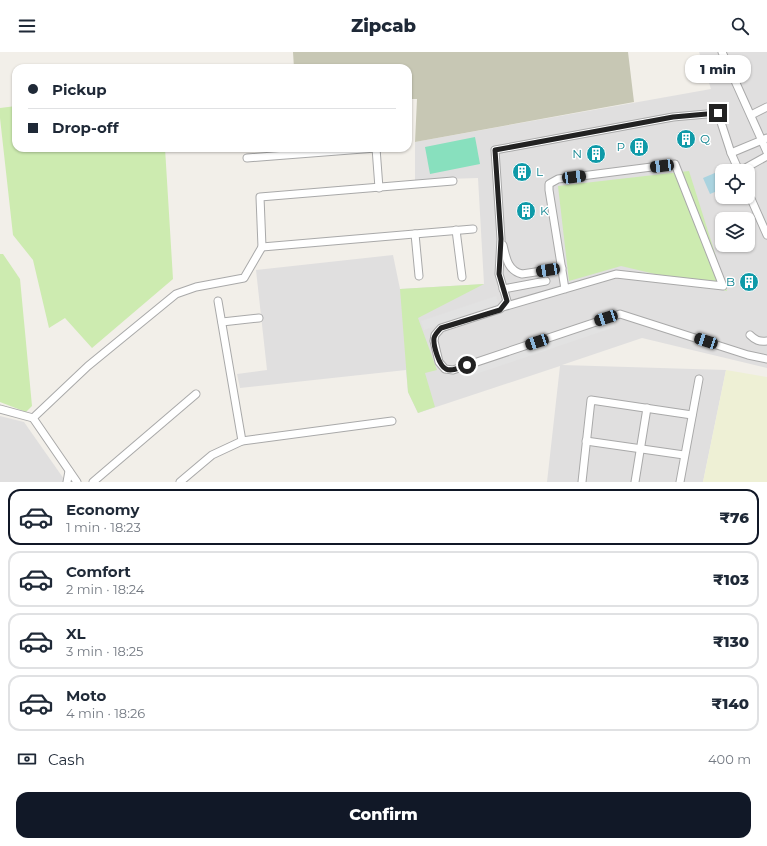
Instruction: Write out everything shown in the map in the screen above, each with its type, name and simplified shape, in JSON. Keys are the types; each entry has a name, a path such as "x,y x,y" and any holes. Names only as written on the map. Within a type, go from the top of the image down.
{"street":[{"path":"722,52 751,115 764,139 767,152"},
{"path":"751,115 767,107"},
{"path":"736,164 718,113 673,117 495,150 501,239 499,274 507,301 500,310 441,328 434,340 441,365 445,369 453,370 620,314 748,355 767,359"},
{"path":"731,153 764,139"},
{"path":"247,158 276,152"},
{"path":"376,152 379,188"},
{"path":"752,164 767,156"},
{"path":"503,307 565,289 616,274 723,286 675,164 558,179 549,184 565,289"},
{"path":"33,418 88,366 176,294 196,287 244,278 262,248 260,197 453,181"},
{"path":"753,204 767,235"},
{"path":"262,248 474,228"},
{"path":"456,230 462,277"},
{"path":"415,234 419,276"},
{"path":"501,239 508,262 516,273 522,274 562,268"},
{"path":"504,289 546,281"},
{"path":"218,301 242,441"},
{"path":"222,322 259,318"},
{"path":"750,335 759,341 767,340"},
{"path":"680,482 699,379"},
{"path":"94,482 196,394"},
{"path":"582,482 591,400 692,415"},
{"path":"635,482 647,408"},
{"path":"0,409 33,418 77,482"},
{"path":"180,482 212,455 242,441 392,421"},
{"path":"586,440 684,455"},
{"path":"67,482 69,471"}],"shaded area":[{"path":"293,52 628,52 634,102 415,142 417,99 412,99 412,64 294,64"},
{"path":"699,52 767,52 767,368 642,338 562,365 726,370 703,482 547,482 560,366 418,413 408,392 406,370 240,388 237,374 267,370 256,270 393,255 400,289 484,284 478,178 415,180 415,142 711,89"},
{"path":"496,296 499,304 424,330 421,321"},
{"path":"612,319 615,327 464,378 461,369"},
{"path":"726,370 767,377 767,482 703,482"},
{"path":"0,416 24,422 66,482 0,482"}],"green space":[{"path":"12,106 12,152 165,152 173,279 92,348 65,318 49,328 33,260 13,235 0,108"},
{"path":"475,137 480,164 430,174 425,147"},
{"path":"689,171 727,291 621,266 569,281 558,186"},
{"path":"0,254 3,254 20,279 32,406 26,412 0,402"},
{"path":"484,284 418,318 437,370 425,373 435,407 418,413 408,392 400,289"}],"water":[{"path":"715,173 715,192 710,194 703,178"}],"place":[{"name":"Q","path":"686,139"},
{"name":"P","path":"639,147"},
{"name":"N","path":"596,154"},
{"name":"L","path":"522,172"},
{"name":"K","path":"526,211"},
{"name":"B","path":"749,282"}],"route":[{"path":"467,365 453,370 445,369 439,362 434,340 435,335 441,328 500,310 507,301 499,274 501,239 495,150 673,117 718,113"}]}
